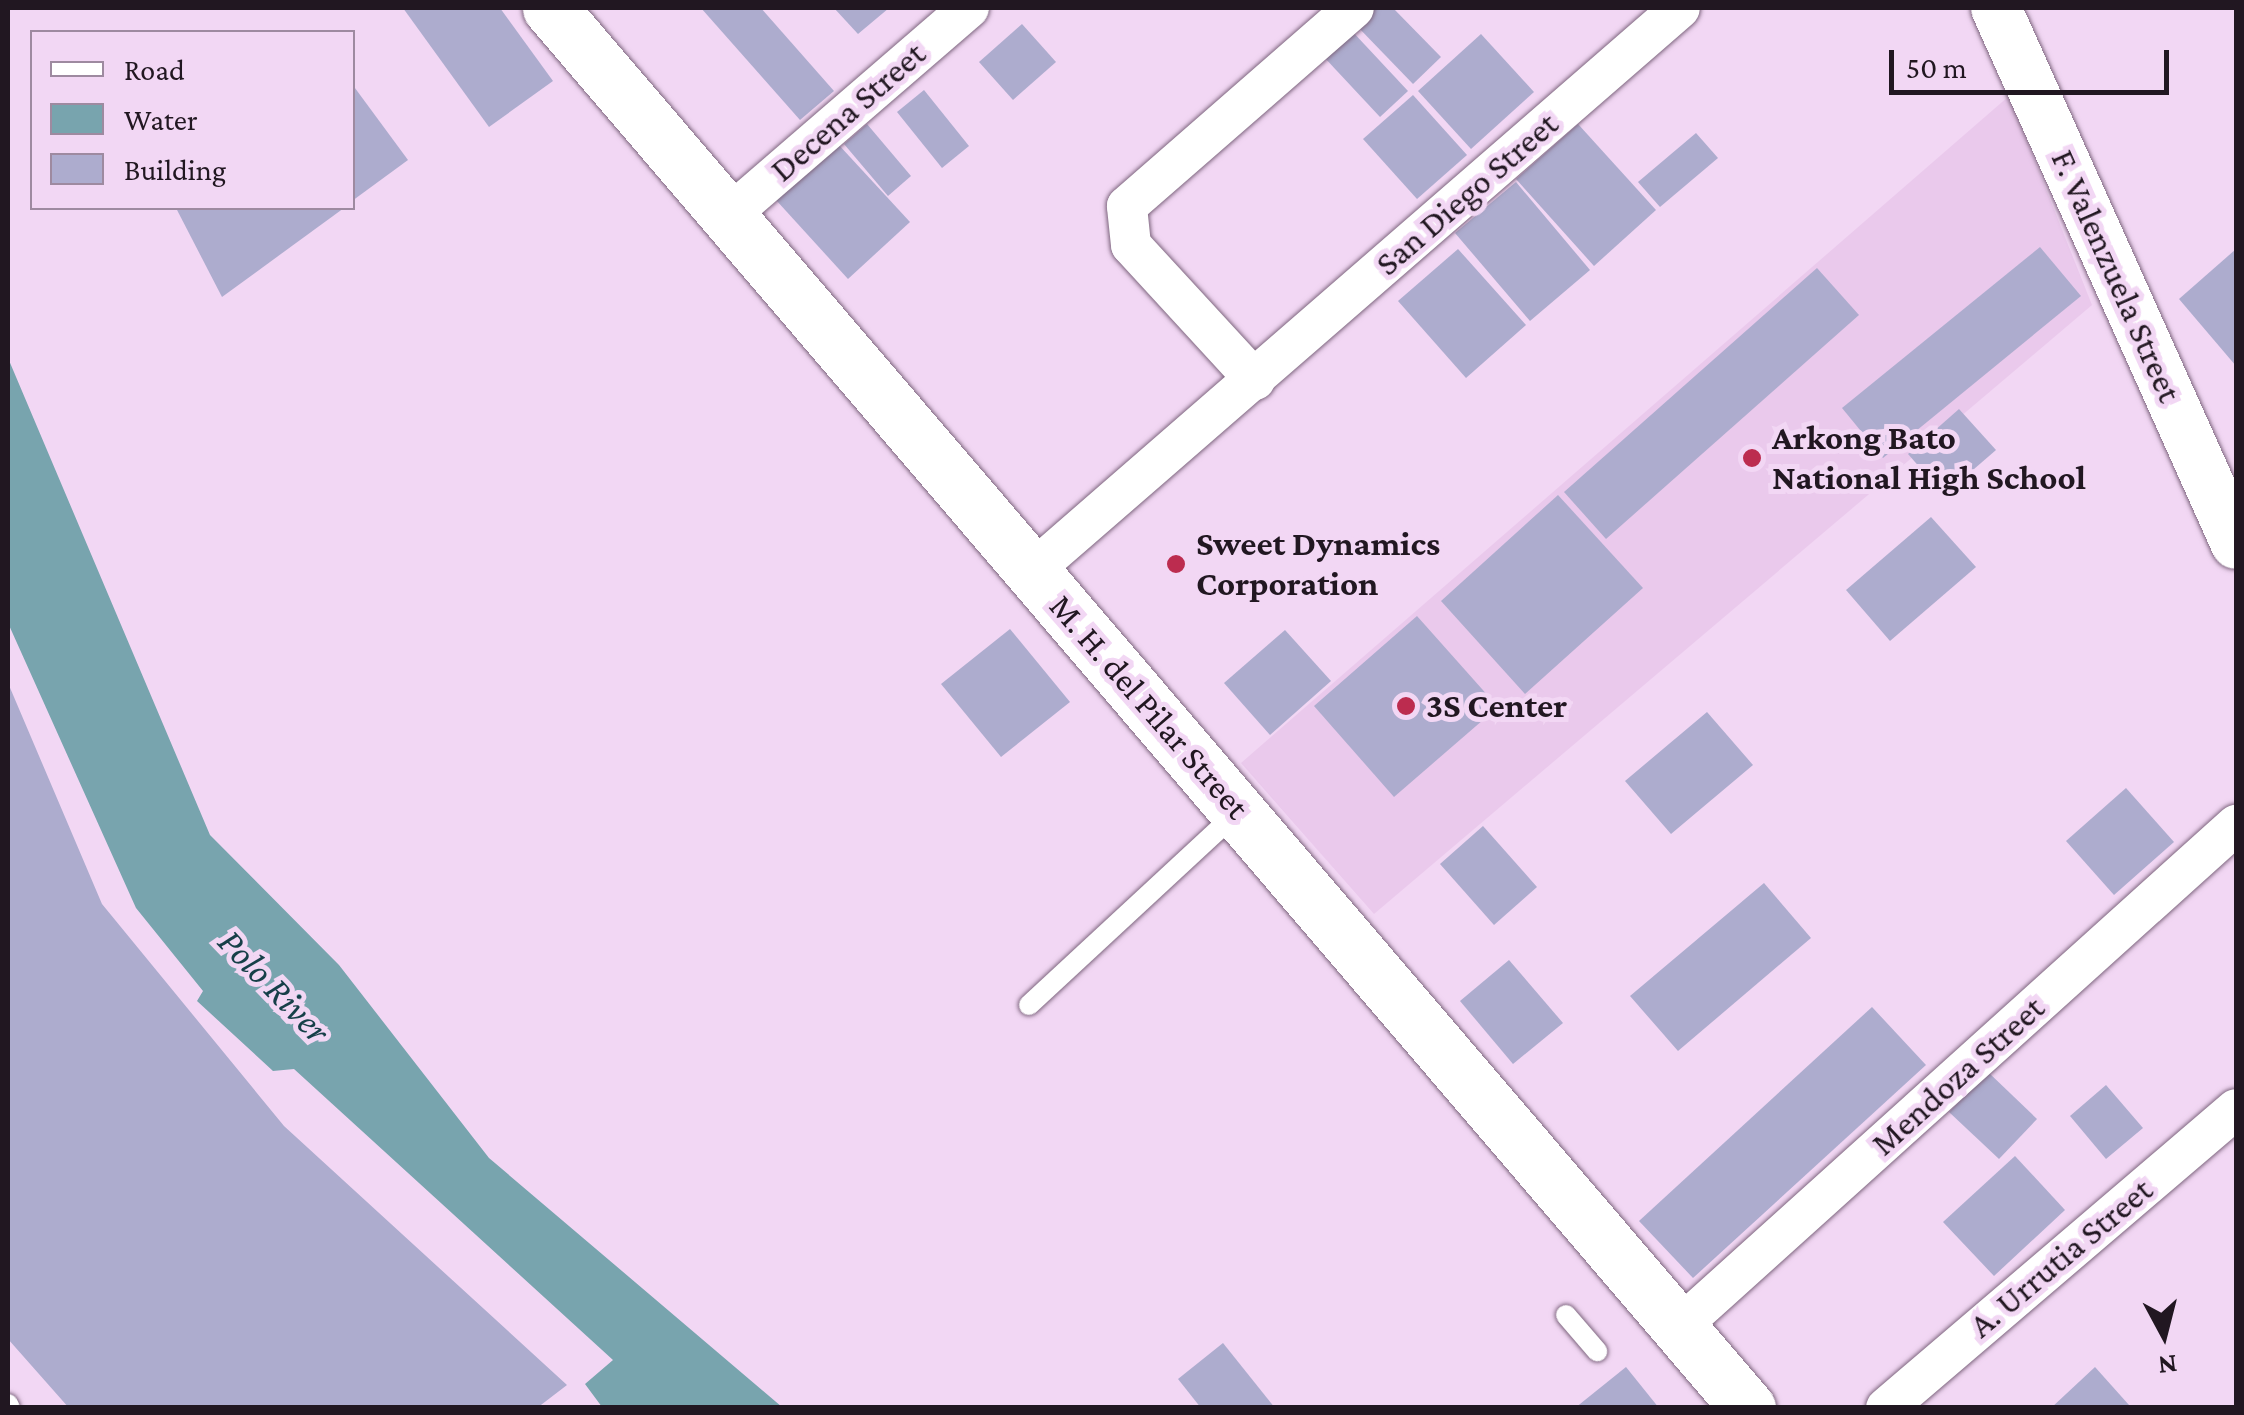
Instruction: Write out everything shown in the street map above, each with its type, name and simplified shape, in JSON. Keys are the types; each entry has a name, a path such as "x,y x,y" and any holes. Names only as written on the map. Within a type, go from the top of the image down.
{"main road":[{"name":"M. H. del Pilar Street","path":"557,10 728,216 1748,1408"}],"street":[{"name":"Decena Street","path":"728,216 969,8"},
{"path":"1255,380 1131,245 1124,220 1128,206 1354,8"},
{"name":"San Diego Street","path":"1032,571 1680,8"},
{"name":"F. Valenzuela Street","path":"1996,8 2236,544"},
{"name":"Mendoza Street","path":"1679,1327 2236,824"},
{"name":"A. Urrutia Street","path":"1886,1408 2236,1109"}],"lane":[{"path":"1029,1004 1238,812"},
{"path":"1566,1316 1597,1351"}],"shaded area":[{"name":"Arkong Bato National High School","path":"2009,96 2092,305 1374,914 1241,763"}],"water":[{"name":"Polo River","path":"8,358 210,835 339,965 489,1158 782,1407 602,1407 585,1384 613,1360 294,1069 273,1071 197,1001 203,991 136,908 8,623"}],"building":[{"path":"403,8 500,8 553,81 489,127"},
{"path":"701,8 761,8 834,91 800,120"},
{"path":"834,8 889,8 858,34"},
{"path":"1375,8 1393,8 1441,57 1413,84 1356,25"},
{"path":"1022,24 1056,62 1013,100 979,62"},
{"path":"1351,30 1408,91 1380,117 1323,56"},
{"path":"1481,34 1534,92 1471,149 1418,91"},
{"path":"355,88 408,160 355,199"},
{"path":"924,90 969,146 942,168 897,112"},
{"path":"1413,95 1467,155 1417,199 1363,139"},
{"path":"867,124 911,176 888,196 844,144"},
{"path":"1578,124 1656,210 1594,266 1516,179"},
{"path":"1696,133 1718,158 1660,207 1638,182"},
{"path":"838,144 910,222 848,279 776,200"},
{"path":"1516,182 1590,270 1530,321 1455,233"},
{"path":"177,210 341,210 222,297"},
{"path":"2040,247 2081,296 1883,458 1842,408"},
{"path":"1458,249 1526,325 1466,378 1398,301"},
{"path":"2236,249 2236,366 2179,299"},
{"path":"1817,268 1859,315 1606,539 1564,492"},
{"path":"1959,409 1996,450 1944,495 1908,454"},
{"path":"1558,495 1643,588 1525,694 1441,601"},
{"path":"1931,517 1976,567 1890,641 1846,590"},
{"name":"3S Center","path":"1417,616 1498,707 1394,797 1314,706"},
{"path":"1010,629 1070,702 1001,757 941,684"},
{"path":"1285,630 1331,681 1270,735 1224,683"},
{"path":"8,683 102,904 284,1126 567,1385 537,1408 69,1408 8,1339"},
{"path":"1707,712 1753,765 1671,834 1625,781"},
{"path":"2126,788 2174,842 2114,895 2066,841"},
{"path":"1483,826 1537,887 1494,925 1440,864"},
{"path":"1764,883 1811,938 1678,1051 1630,996"},
{"path":"1509,960 1563,1023 1513,1064 1460,1001"},
{"path":"1872,1007 1926,1065 1693,1278 1639,1221"},
{"path":"1988,1072 2037,1119 1999,1159 1949,1112"},
{"path":"2106,1085 2143,1128 2106,1159 2070,1116"},
{"path":"2015,1156 2065,1210 1994,1276 1943,1222"},
{"path":"1223,1343 1275,1408 1201,1408 1178,1379"},
{"path":"1626,1367 1659,1408 1575,1408"},
{"path":"2095,1367 2129,1405 2051,1408"}],"place":[{"name":"Arkong Bato National High School","path":"1752,458"},
{"name":"Sweet Dynamics Corporation","path":"1176,564"},
{"name":"3S Center","path":"1406,706"}]}
